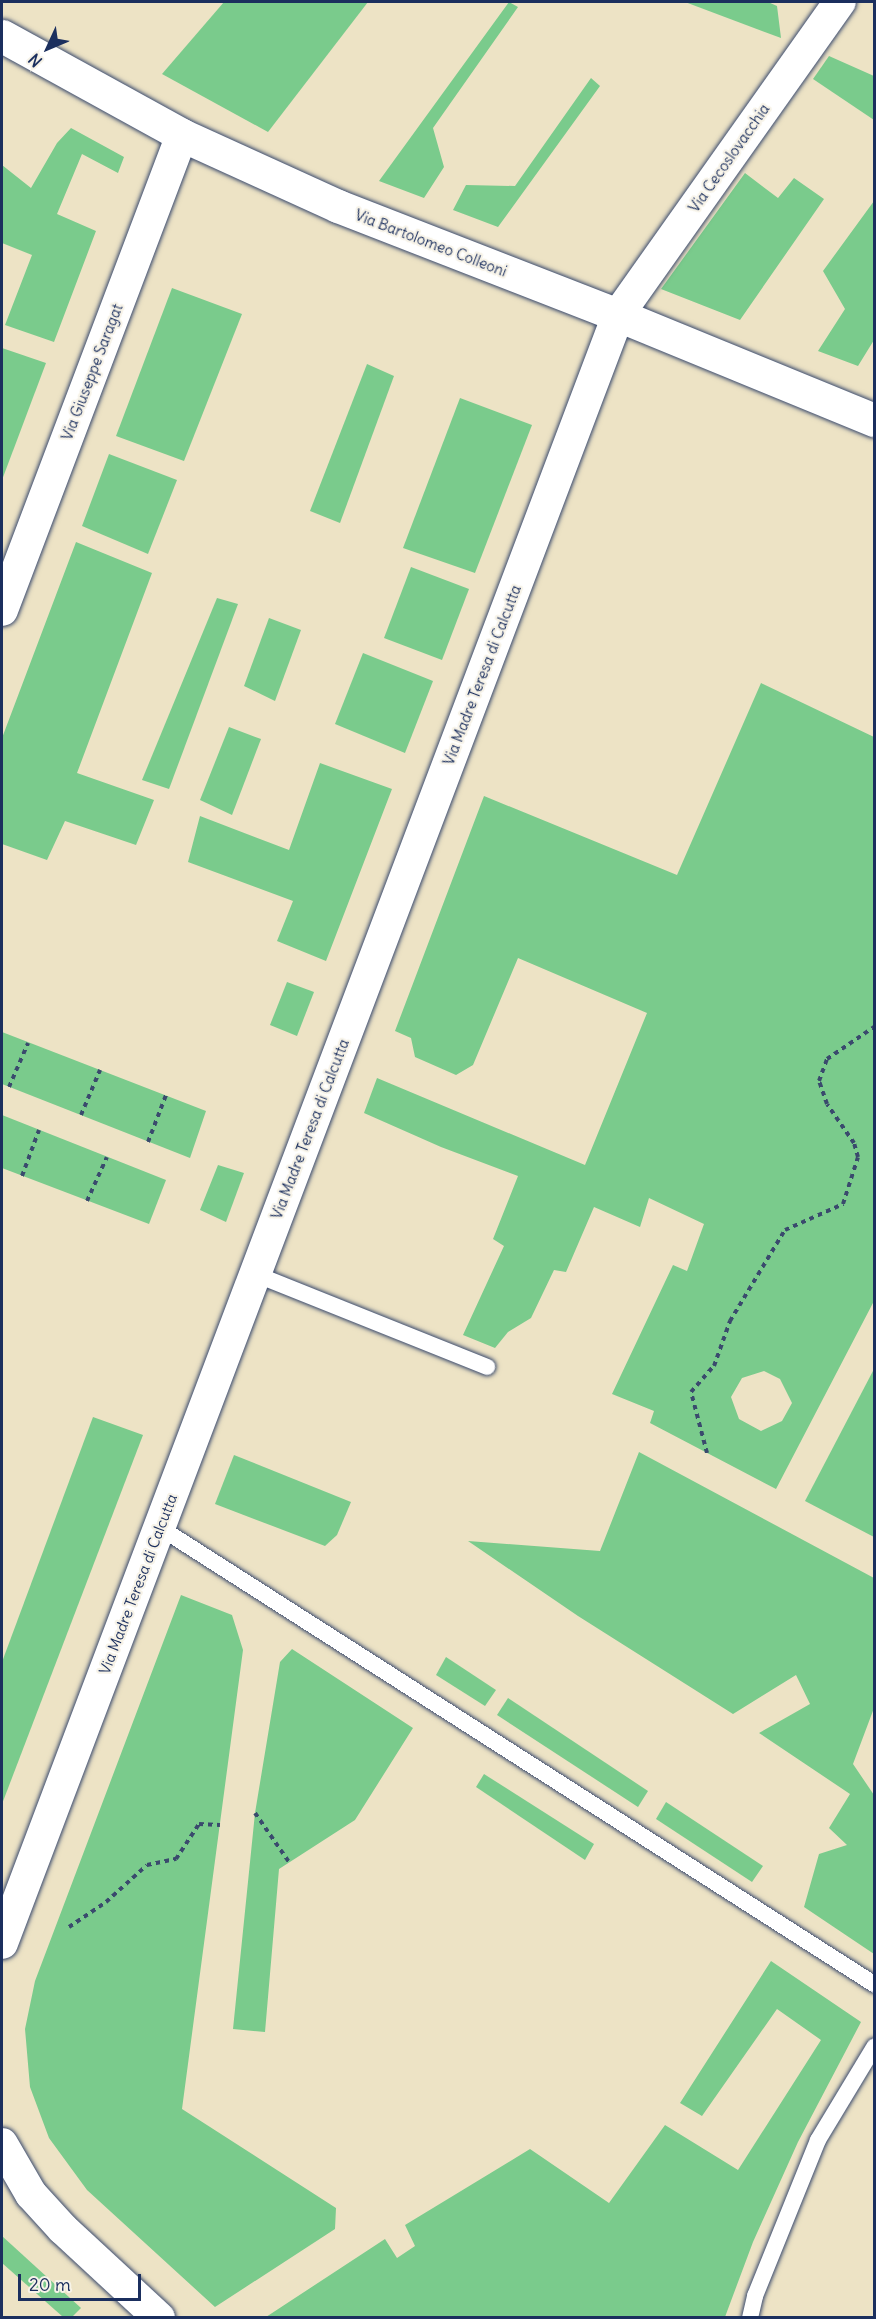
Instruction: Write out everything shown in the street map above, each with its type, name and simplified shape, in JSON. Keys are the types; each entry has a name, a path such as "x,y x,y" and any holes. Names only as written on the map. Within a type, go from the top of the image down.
{"main road":[{"name":"Via Bartolomeo Colleoni","path":"2,36 182,135 338,207 618,315 874,420"}],"street":[{"name":"Via Cecoslovacchia","path":"618,315 840,2"},
{"name":"Via Giuseppe Saragat","path":"2,610 182,135"},
{"name":"Via Madre Teresa di Calcutta","path":"2,1943 618,315"},
{"path":"2,2144 39,2203 63,2229 159,2318"}],"lane":[{"path":"255,1274 487,1367"},
{"path":"159,1527 874,1984"},
{"path":"750,2318 755,2296 818,2140 874,2047"}],"path":[{"path":"707,1453 691,1392 714,1366 730,1321 785,1230 843,1204 858,1157 854,1143 827,1104 819,1081 827,1059 874,1027"},
{"path":"9,1087 28,1043"},
{"path":"81,1115 100,1070"},
{"path":"148,1142 166,1095"},
{"path":"22,1176 39,1130"},
{"path":"87,1201 108,1157"},
{"path":"255,1813 289,1862"},
{"path":"69,1927 106,1902 147,1865 176,1859 199,1824 219,1825"}],"green space":[{"path":"224,2 368,2 268,132 162,74"},
{"path":"509,2 518,7 433,128 444,167 424,198 379,181"},
{"path":"685,2 768,2 777,6 781,38"},
{"path":"829,56 874,76 874,120 813,79"},
{"path":"591,78 600,86 498,227 453,210 466,185 515,186"},
{"path":"71,128 124,157 118,173 82,154 57,214 96,231 54,342 5,325 32,255 2,243 2,165 31,188 57,143"},
{"path":"745,173 778,198 794,178 824,199 740,320 661,289"},
{"path":"874,201 874,340 858,366 818,351 845,309 823,271"},
{"path":"172,288 242,314 184,461 116,436"},
{"path":"2,348 46,363 2,480"},
{"path":"367,364 394,376 340,523 310,511"},
{"path":"460,398 532,425 475,573 403,548"},
{"path":"109,454 177,480 148,554 82,526"},
{"path":"76,542 152,573 77,773 154,800 136,845 65,821 47,860 2,844 2,738"},
{"path":"411,567 469,589 442,660 384,638"},
{"path":"217,598 238,604 169,789 142,780"},
{"path":"269,618 301,630 275,701 244,686"},
{"path":"363,653 433,681 405,753 335,724"},
{"path":"761,683 874,737 874,1301 776,1489 650,1423 654,1411 612,1394 673,1265 687,1271 704,1224 649,1198 640,1227 594,1207 566,1272 554,1270 531,1318 508,1332 495,1348 463,1335 504,1246 493,1239 518,1176 441,1147 364,1113 377,1078 585,1165 647,1013 518,958 473,1065 456,1075 415,1057 411,1038 395,1031 484,796 677,875","holes":["764,1371 780,1379 792,1403 782,1421 761,1431 739,1419 731,1397 742,1378"]},
{"path":"229,727 261,739 232,815 200,800"},
{"path":"320,763 392,789 326,961 277,941 293,901 188,862 200,816 289,850"},
{"path":"287,982 314,992 297,1036 270,1025"},
{"path":"2,1032 206,1111 190,1158 2,1084"},
{"path":"2,1115 166,1180 149,1224 2,1168"},
{"path":"218,1165 244,1173 226,1222 200,1210"},
{"path":"874,1369 874,1537 805,1501"},
{"path":"93,1417 143,1435 2,1804 2,1662"},
{"path":"639,1452 874,1578 874,1708 853,1764 874,1795 874,1954 804,1907 819,1854 847,1845 829,1828 850,1794 759,1733 810,1704 796,1675 733,1714 578,1616 468,1541 600,1551"},
{"path":"234,1455 351,1502 337,1535 325,1546 215,1504"},
{"path":"181,1595 232,1615 243,1650 182,2109 336,2208 335,2229 215,2307 87,2190 49,2138 30,2087 25,2029 35,1981"},
{"path":"292,1649 413,1728 355,1820 279,1869 265,2032 233,2029 255,1813 280,1662"},
{"path":"446,1657 496,1690 485,1706 436,1675"},
{"path":"508,1698 648,1791 638,1807 497,1715"},
{"path":"484,1774 594,1844 585,1860 476,1787"},
{"path":"666,1802 763,1866 752,1882 656,1819"},
{"path":"771,1961 861,2022 798,2142 753,2242 725,2317 266,2317 385,2239 397,2258 415,2246 405,2225 530,2149 609,2203 665,2125 738,2170 821,2040 777,2009 702,2116 680,2103"},
{"path":"2,2236 81,2308 72,2317 63,2317 2,2263"}]}
